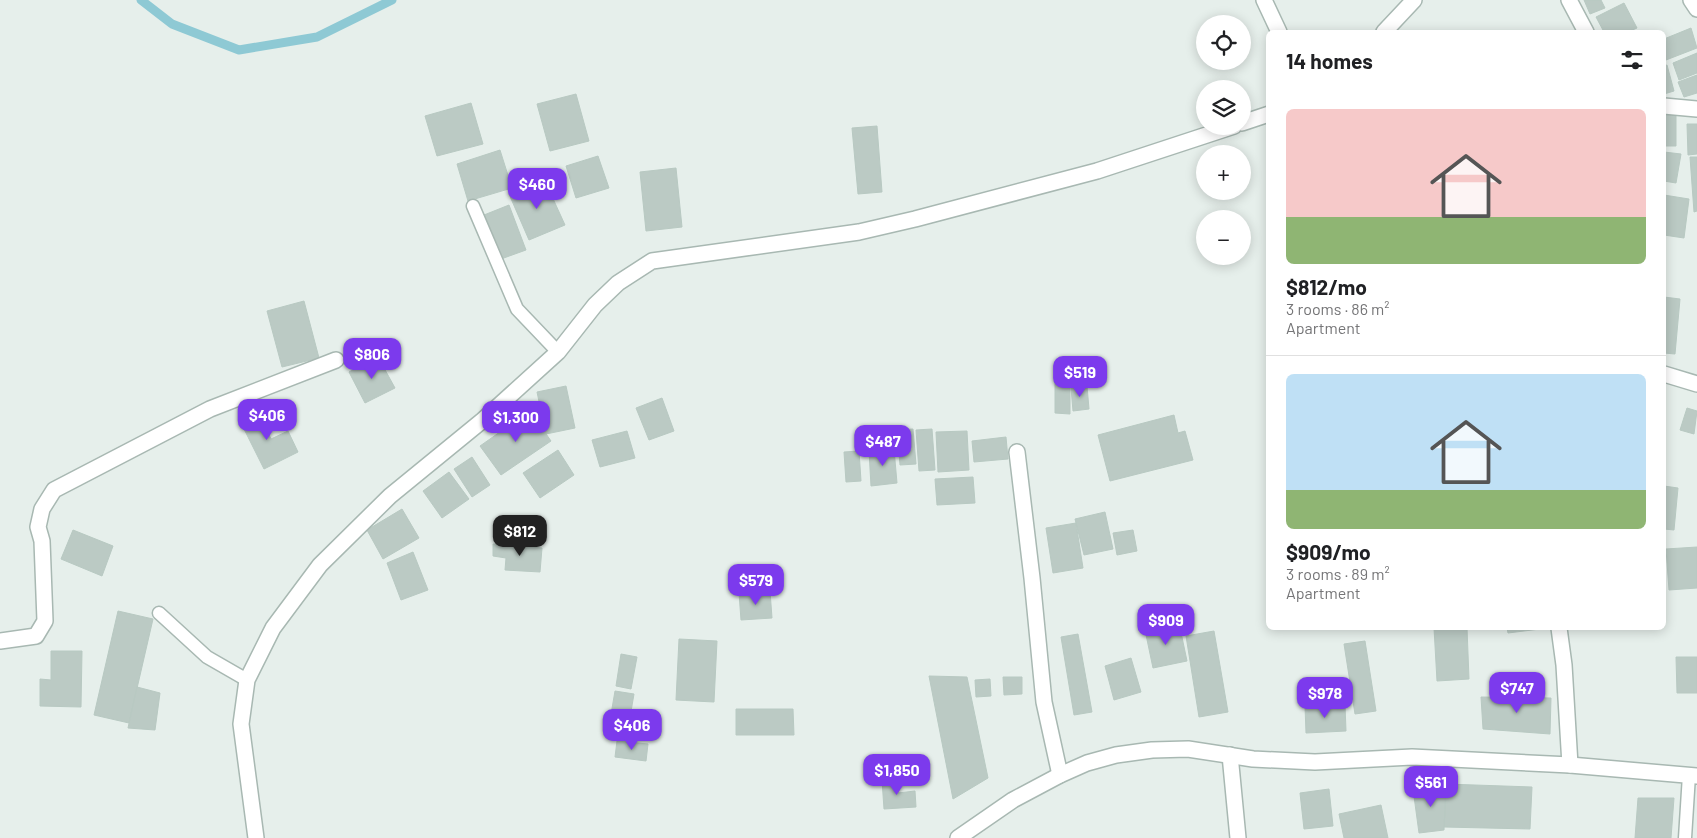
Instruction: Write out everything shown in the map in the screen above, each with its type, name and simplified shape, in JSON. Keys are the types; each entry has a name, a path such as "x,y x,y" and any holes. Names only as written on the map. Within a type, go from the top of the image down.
{"street":[{"path":"1264,0 1278,30"},
{"path":"1386,30 1414,0"},
{"path":"1569,0 1585,30"},
{"path":"1691,0 1697,9"},
{"path":"1666,106 1697,109"},
{"path":"1251,120 1266,115"},
{"path":"256,838 241,724 247,680 273,628 320,565 390,496 482,420 558,352 601,300 618,283 652,261 859,232 1097,171 1207,135"},
{"path":"0,641 36,636 45,621 42,541 38,527 42,510 54,490 210,409 336,360"},
{"path":"1666,375 1697,384"},
{"path":"1017,452 1044,702 1060,775"},
{"path":"1559,630 1564,665 1570,765"},
{"path":"958,838 1013,800 1060,775 1087,763 1116,755 1152,750 1188,748 1253,759 1315,762 1412,758 1570,765 1693,776"},
{"path":"1230,755 1238,838"}],"lane":[{"path":"473,206 517,309 558,352"},
{"path":"159,613 207,656 247,680"},
{"path":"1685,838 1693,776"}],"building":[{"path":"1584,0 1601,0 1605,8 1590,14"},
{"path":"1624,3 1637,28 1632,30 1603,30 1596,17"},
{"path":"1691,28 1697,48 1666,60 1666,38"},
{"path":"1697,53 1697,73 1679,80 1673,63"},
{"path":"1666,65 1674,91 1666,93"},
{"path":"1697,75 1697,93 1684,97 1678,82"},
{"path":"576,94 589,141 550,151 537,104"},
{"path":"471,103 483,144 437,156 425,116"},
{"path":"1666,113 1676,114 1676,146 1666,146"},
{"path":"1687,124 1697,124 1697,154 1688,155"},
{"path":"877,126 882,192 858,194 852,128"},
{"path":"500,150 512,188 468,201 457,164"},
{"path":"1666,152 1681,154 1676,183 1666,181"},
{"path":"598,156 609,188 576,198 566,166"},
{"path":"1690,157 1697,157 1697,211 1694,212"},
{"path":"676,168 682,227 646,231 640,172"},
{"path":"544,179 565,225 529,240 509,194"},
{"path":"1666,195 1689,199 1684,238 1666,235"},
{"path":"509,205 526,250 501,259 484,215"},
{"path":"1666,297 1680,299 1675,354 1666,353"},
{"path":"304,301 319,358 282,367 267,311"},
{"path":"378,357 395,388 365,403 349,372"},
{"path":"1055,382 1070,382 1070,414 1055,413"},
{"path":"566,386 575,428 546,434 537,392"},
{"path":"1087,386 1089,409 1073,411 1071,388"},
{"path":"662,398 674,431 649,440 636,408"},
{"path":"1687,408 1697,411 1694,434 1680,430"},
{"path":"256,409 271,439 288,431 298,452 264,469 239,419"},
{"path":"530,411 551,441 501,475 480,446"},
{"path":"1174,415 1178,433 1185,431 1193,460 1110,481 1098,435"},
{"path":"913,429 916,464 900,465 897,430"},
{"path":"932,429 935,470 919,471 916,430"},
{"path":"627,431 635,458 600,467 592,440"},
{"path":"967,431 969,470 938,472 936,432"},
{"path":"1006,437 1008,459 974,462 972,441"},
{"path":"894,449 897,483 871,486 869,451"},
{"path":"558,450 574,475 540,498 523,473"},
{"path":"859,451 861,481 846,482 844,452"},
{"path":"472,457 490,485 472,497 454,469"},
{"path":"449,472 469,499 442,518 423,491"},
{"path":"973,477 975,503 937,505 935,479"},
{"path":"1666,486 1678,488 1674,530 1666,529"},
{"path":"402,509 419,538 383,559 367,530"},
{"path":"1105,512 1113,549 1084,555 1075,519"},
{"path":"1076,523 1083,568 1053,573 1046,528"},
{"path":"73,530 113,546 102,576 61,559"},
{"path":"1133,530 1137,551 1117,555 1113,533"},
{"path":"493,544 542,548 540,572 505,570 506,558 493,556"},
{"path":"1697,547 1697,588 1669,590 1666,549"},
{"path":"413,552 428,590 401,600 387,563"},
{"path":"752,571 753,589 737,589 737,572"},
{"path":"770,591 772,618 741,620 739,593"},
{"path":"118,611 153,619 129,723 94,715"},
{"path":"1179,623 1187,661 1153,668 1145,630"},
{"path":"1434,630 1467,630 1469,679 1437,681"},
{"path":"1507,630 1532,630 1508,633"},
{"path":"1214,631 1228,712 1199,717 1186,636"},
{"path":"1078,634 1092,712 1074,715 1061,637"},
{"path":"679,639 717,641 714,702 676,700"},
{"path":"1365,641 1376,711 1355,714 1344,644"},
{"path":"51,651 82,651 81,707 40,706 40,679 51,680"},
{"path":"621,654 637,657 631,689 616,686"},
{"path":"1676,657 1697,657 1697,693 1677,693"},
{"path":"1131,658 1141,692 1114,700 1105,666"},
{"path":"929,676 967,677 988,778 953,799"},
{"path":"1003,677 1022,677 1022,694 1004,695"},
{"path":"990,679 991,696 976,697 975,680"},
{"path":"137,687 160,693 155,730 128,728"},
{"path":"615,691 634,694 629,723 610,720"},
{"path":"1481,697 1551,698 1550,734 1483,729"},
{"path":"1345,705 1346,731 1306,733 1305,706"},
{"path":"736,709 793,709 794,735 736,735"},
{"path":"617,741 648,744 646,761 615,757"},
{"path":"897,778 898,793 915,791 916,807 884,809 882,780"},
{"path":"1446,784 1532,787 1530,829 1444,827"},
{"path":"1446,784 1444,830 1419,833 1413,789"},
{"path":"1329,789 1333,826 1304,829 1300,793"},
{"path":"1638,798 1674,798 1671,838 1635,838"},
{"path":"1381,805 1388,838 1344,838 1339,814"}],"waterway":[{"path":"141,0 172,24 239,50 317,37 392,0"}]}
